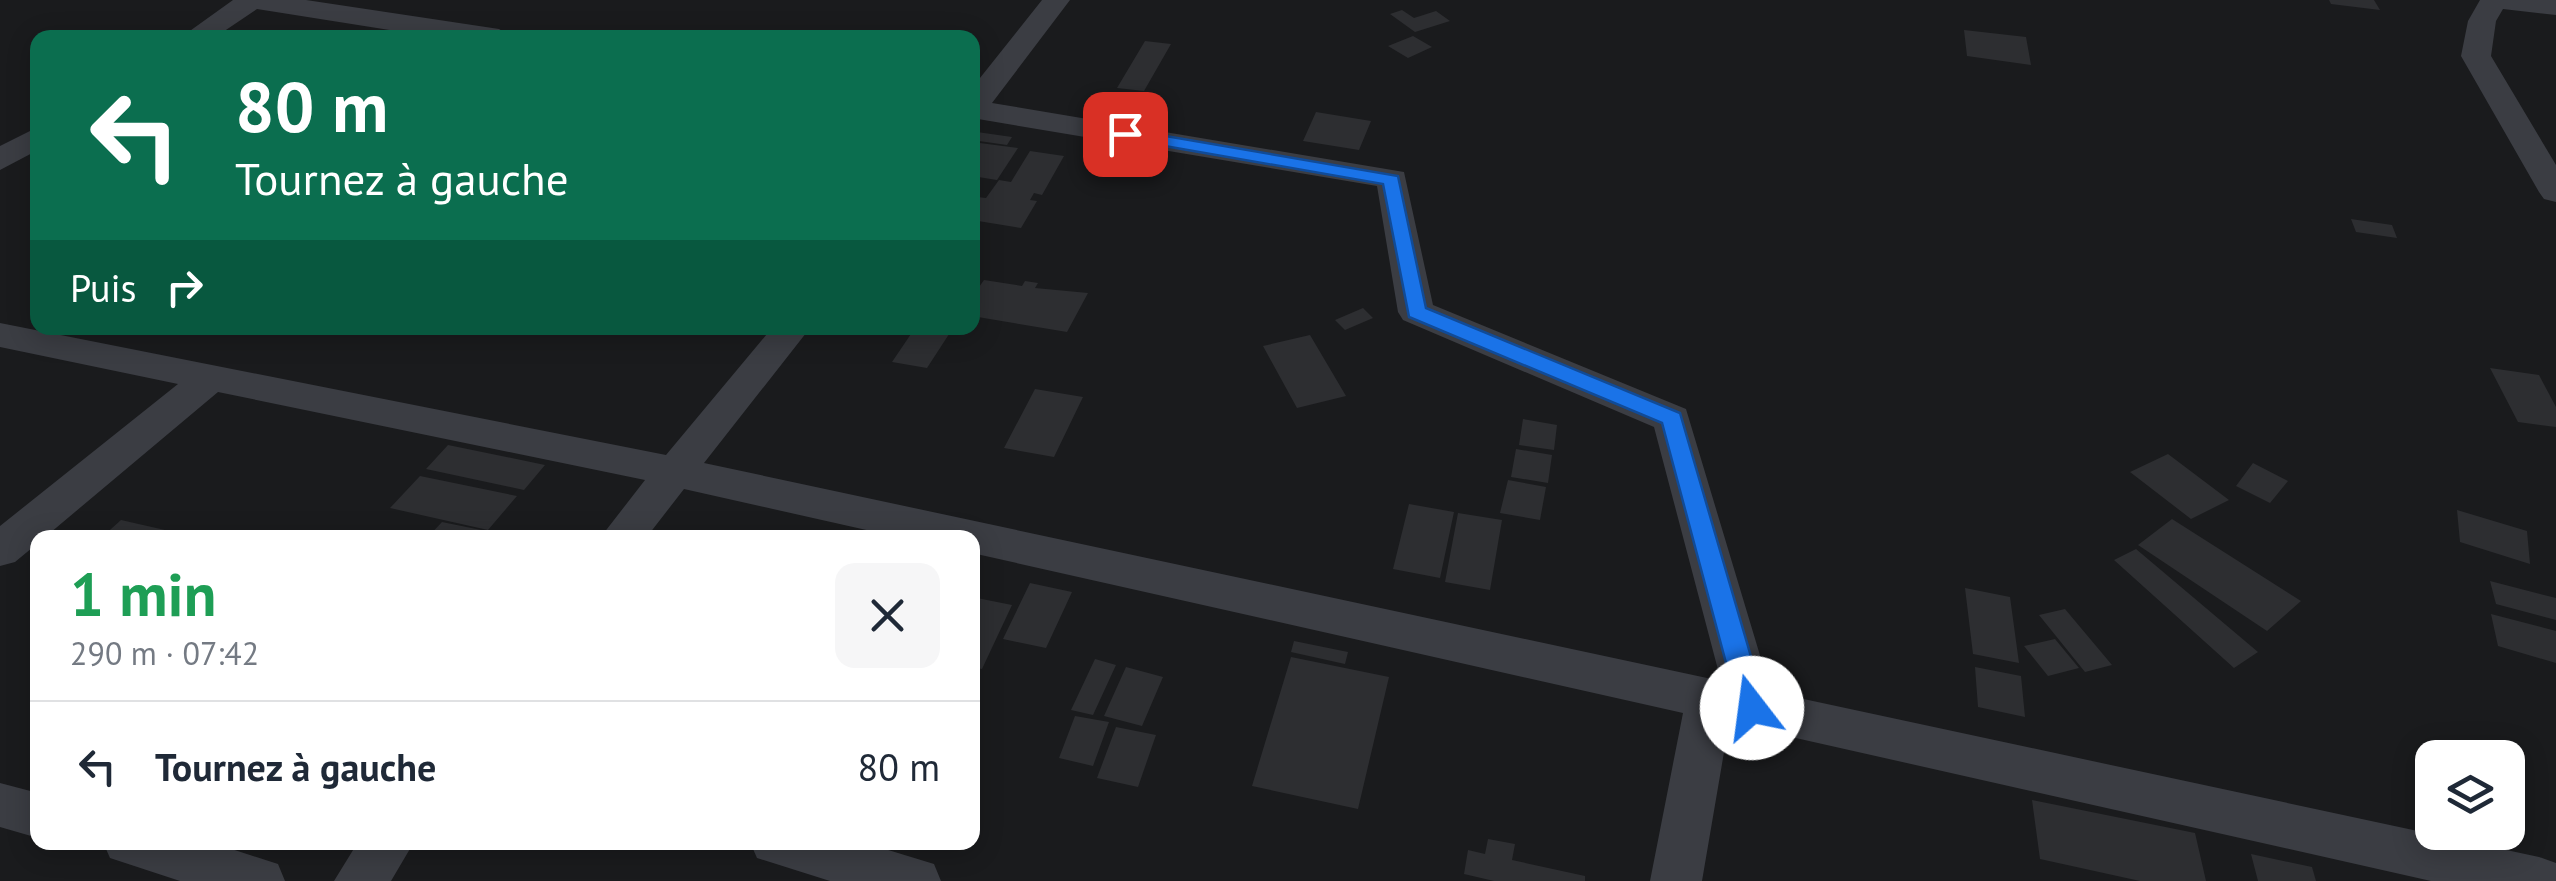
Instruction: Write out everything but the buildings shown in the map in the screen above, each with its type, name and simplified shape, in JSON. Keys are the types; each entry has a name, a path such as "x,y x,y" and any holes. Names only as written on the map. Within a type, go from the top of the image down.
{"street":[{"path":"206,30 252,0 447,30"},
{"path":"980,99 1056,0"},
{"path":"2556,7 2494,0 2482,21 2476,56 2556,192"},
{"path":"980,110 1392,180 1416,312 1672,419 1730,704 1676,881"},
{"path":"0,160 30,141"},
{"path":"0,335 672,471 940,530"},
{"path":"627,530 786,335"},
{"path":"0,550 211,378"},
{"path":"980,539 2539,881"},
{"path":"0,805 30,814"},
{"path":"155,850 259,881"},
{"path":"360,881 383,850"},
{"path":"804,850 914,881"}],"route":[{"path":"1125,134 1392,180 1416,312 1672,419 1752,708"}]}
